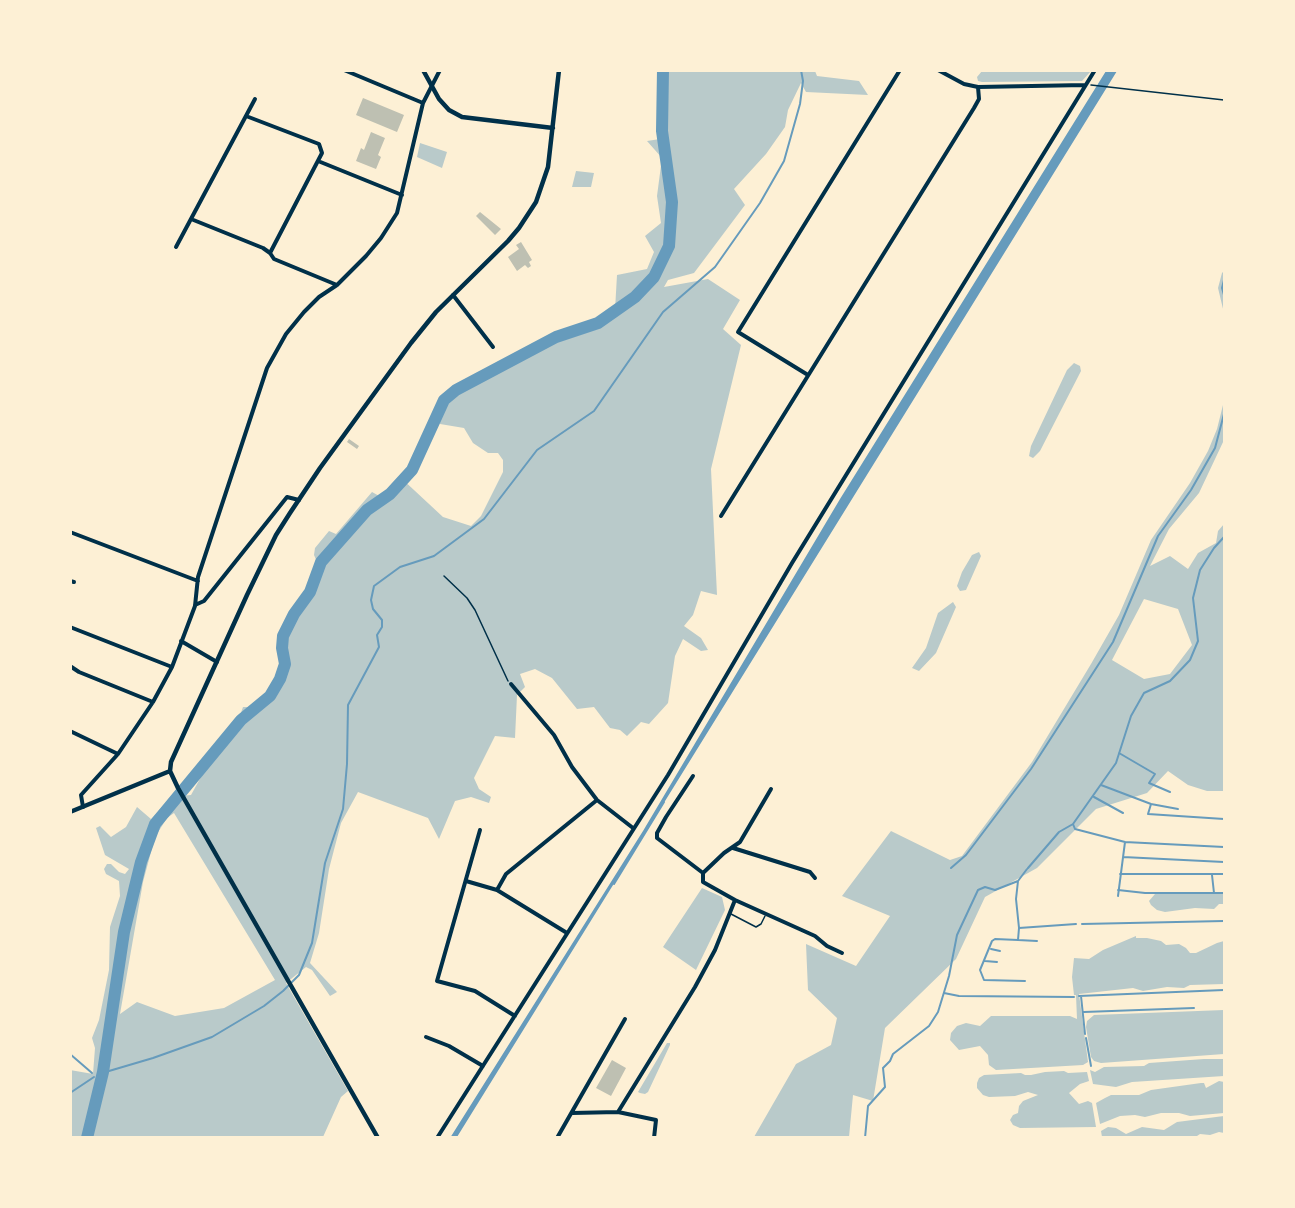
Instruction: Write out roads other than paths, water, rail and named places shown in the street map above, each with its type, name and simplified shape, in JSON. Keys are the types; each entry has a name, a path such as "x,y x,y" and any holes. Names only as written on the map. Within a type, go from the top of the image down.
{"main road":[{"path":"423,70 439,99 449,110 462,117 553,128"},
{"path":"378,1137 170,771 174,754 276,535 401,356 436,312 508,241 527,217 544,183 559,70"},
{"path":"70,812 170,771"}],"street":[{"path":"344,70 423,103"},
{"path":"82,807 81,795 118,754 153,702 172,667 195,606 198,581 267,368 286,334 304,312 337,285 366,256 397,213 423,103 440,70"},
{"path":"808,375 738,332 900,70"},
{"path":"938,70 964,84 978,87 1084,85"},
{"path":"437,1137 669,775 792,563 1095,70"},
{"path":"721,516 974,108 979,99 978,87"},
{"path":"176,247 255,99"},
{"path":"246,116 319,144 322,153 270,253"},
{"path":"318,161 402,195"},
{"path":"191,219 263,248 274,259 337,285"},
{"path":"453,295 493,347"},
{"path":"195,606 204,601 287,496 299,500"},
{"path":"70,532 198,581"},
{"path":"70,627 172,667"},
{"path":"181,641 217,662"},
{"path":"70,666 79,672 153,702"},
{"path":"511,684 554,735 570,764 597,800 633,828"},
{"path":"70,731 118,754"},
{"path":"693,776 666,817 657,838 703,873"},
{"path":"771,789 740,842 724,853 703,873 703,882 766,915 815,936 827,946 842,953"},
{"path":"497,890 506,874 597,800"},
{"path":"480,830 437,981 475,991 515,1016"},
{"path":"733,848 810,872 815,878"},
{"path":"466,881 497,890 567,933"},
{"path":"618,1112 695,987 715,950 735,900"},
{"path":"557,1137 626,1019"},
{"path":"426,1037 449,1046 483,1066"},
{"path":"572,1113 618,1112 656,1120 654,1137"}],"lane":[{"path":"730,914 756,927 761,924 766,915"}],"water":[{"path":"1106,71 1117,71 457,1137 450,1138 643,831 840,499"}],"waterway":[{"path":"87,1138 103,1072 124,932 141,862 155,824 241,720 270,696 280,679 285,664 282,648 283,636 294,614 310,592 321,562 367,510 390,494 412,470 444,400 456,390 556,337 598,323 635,297 654,277 669,246 672,202 662,131 663,70"},
{"path":"109,1071 212,1037 264,1006 299,975 312,943 325,863 343,809 347,764 348,705 379,647 377,635 382,627 382,620 373,609 371,600 374,586 400,567 434,556 484,519 537,450 594,411 663,312 715,267 760,203 784,161 800,104 803,81 801,70"},
{"path":"1224,280 1222,288 1224,295"},
{"path":"951,868 966,855 1031,769 1113,642 1158,536 1191,490 1215,448 1224,414"},
{"path":"1028,868 1059,832 1073,824 1116,763 1131,716 1144,693 1170,681 1190,660 1198,641 1193,598 1200,570 1224,537"},
{"path":"1119,753 1155,774 1149,783 1170,792"},
{"path":"1101,785 1151,804 1148,814 1224,819"},
{"path":"1094,797 1123,813"},
{"path":"614,884 664,802"},
{"path":"1151,804 1178,809"},
{"path":"1073,824 1075,829 1125,842 1118,896"},
{"path":"1125,842 1224,847"},
{"path":"1123,857 1224,862"},
{"path":"865,1138 868,1106 885,1087 883,1068 893,1054 929,1026 938,1012 949,976 957,935 978,890 985,887 995,890 1018,881 1027,869"},
{"path":"1120,874 1224,874"},
{"path":"1212,875 1214,893"},
{"path":"1018,881 1016,899 1019,928 1076,924"},
{"path":"1118,890 1145,893 1224,893"},
{"path":"1082,924 1224,921"},
{"path":"1019,928 1018,940 1037,941"},
{"path":"1018,940 995,939 992,941 980,970 984,980 1025,981"},
{"path":"991,949 1000,951"},
{"path":"985,961 997,962"},
{"path":"1079,996 1224,990"},
{"path":"944,993 959,996 1074,997"},
{"path":"1081,996 1085,1034"},
{"path":"1084,1012 1194,1008"},
{"path":"1086,1038 1091,1066"},
{"path":"70,1054 92,1073"},
{"path":"70,1093 94,1077"}]}
